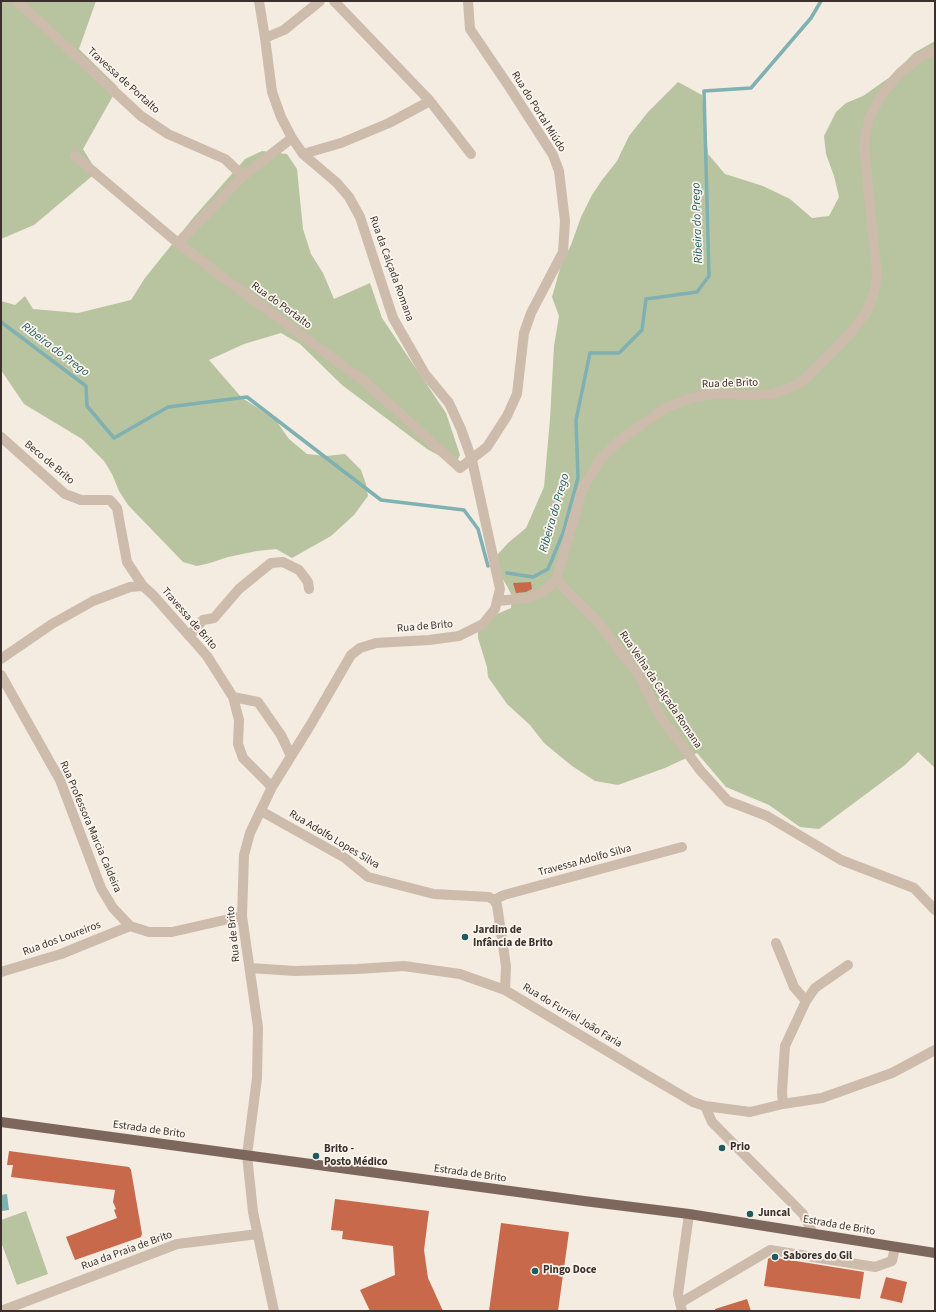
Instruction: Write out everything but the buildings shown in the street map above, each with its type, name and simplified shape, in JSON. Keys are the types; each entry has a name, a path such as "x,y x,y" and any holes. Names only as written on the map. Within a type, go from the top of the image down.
{"main road":[{"name":"Estrada de Brito","path":"1,1122 689,1214 935,1253"}],"street":[{"name":"Travessa de Portalto","path":"17,1 141,116 168,134 225,159 243,176"},
{"name":"Rua da Calçada Romana","path":"259,1 272,92 281,117 292,138 303,154 337,183 349,197 360,217 394,318 425,374 449,403 462,429 472,460 500,589 497,601"},
{"path":"265,38 284,30 320,1"},
{"path":"334,1 430,101 471,154"},
{"name":"Rua do Portal Miúdo","path":"468,1 470,29 510,88 553,156 559,171 565,221 563,252 531,313 524,334 517,394 507,416 487,447 472,460"},
{"name":"Rua de Brito","path":"556,580 582,490 600,458 620,440 665,408 691,398 712,394 772,394 790,388 804,380 844,341 868,310 878,276 864,144 869,119 882,94 900,73 920,57 935,50"},
{"path":"303,154 341,143 389,123 430,101"},
{"path":"178,243 243,176 292,138"},
{"name":"Rua do Portalto","path":"75,156 216,273 364,381 460,468 472,460"},
{"name":"Beco de Brito","path":"1,437 65,494 81,500 110,500 117,508 127,562 143,586"},
{"path":"189,636 203,620 214,618 239,589 271,563 283,562 299,570 308,582 309,589"},
{"path":"497,601 528,598 545,591 556,580"},
{"name":"Rua Velha da Calçada Romana","path":"556,580 598,622 638,674 660,716 700,770 728,801 767,816 841,860 914,888 935,910"},
{"path":"1,659 52,624 93,601 130,587 143,586"},
{"name":"Travessa de Brito","path":"143,586 153,594 207,656 233,698 240,720 238,744 243,758 272,788"},
{"name":"Rua de Brito","path":"247,1155 257,1078 258,1027 242,916 244,855 250,833 272,788 351,655 360,648 376,643 429,640 459,636 483,624 494,609 497,601"},
{"name":"Rua Professora Marcia Caldeira","path":"1,675 60,780 101,888 114,908 130,926"},
{"path":"233,698 258,702 281,735 291,756"},
{"name":"Rua Adolfo Lopes Silva","path":"261,811 345,858 368,877 434,894 489,897 494,900"},
{"name":"Travessa Adolfo Silva","path":"494,900 504,895 682,847"},
{"path":"494,900 497,905 506,966 505,990"},
{"path":"130,926 149,932 172,932 242,916"},
{"name":"Rua dos Loureiros","path":"1,972 61,954 130,926"},
{"path":"776,943 794,986 806,1001"},
{"path":"784,1104 782,1092 785,1046 806,1001 815,988 848,965"},
{"name":"Rua do Furriel João Faria","path":"250,968 295,971 404,966 460,974 505,990 692,1102 704,1106 750,1112 784,1104 822,1098 892,1073 935,1050"},
{"path":"704,1106 712,1122 803,1214 813,1233"},
{"path":"247,1155 253,1212 274,1311"},
{"path":"689,1214 678,1294 681,1307 770,1250 875,1267 892,1261 895,1247"},
{"name":"Rua da Praia de Brito","path":"1,1311 177,1244 258,1234"}],"green space":[{"path":"1,1 96,1 79,49 118,87 83,149 97,172 34,225 1,239"},
{"path":"935,41 935,768 918,752 905,765 819,829 800,827 769,805 726,787 697,753 665,768 618,785 595,781 572,766 544,743 530,725 507,704 488,677 487,667 478,638 478,624 511,608 512,596 497,570 497,555 508,543 526,528 544,487 554,346 559,316 552,297 561,265 571,245 581,217 592,195 617,161 629,136 648,112 678,82 702,95 708,154 725,174 763,186 790,199 812,218 829,216 839,197 834,176 826,154 824,136 836,112 846,103 863,96 890,77 914,53"},
{"path":"262,151 287,154 297,169 303,229 311,254 323,273 334,299 370,283 382,318 446,413 460,455 456,463 449,461 427,449 342,385 300,344 281,333 244,344 209,360 242,398 277,422 289,439 307,454 326,456 345,454 361,470 368,496 354,515 331,536 292,558 276,549 228,557 197,566 183,562 128,505 104,461 82,439 24,404 1,370 1,301 15,305 25,296 33,309 78,313 131,300 145,278 193,218 245,159"},
{"path":"26,1211 48,1274 17,1285 1,1242 1,1220"}],"water":[{"path":"7,1194 9,1210 2,1211 1,1195"}],"waterway":[{"name":"Ribeira do Prego","path":"507,573 533,577 548,569 563,533 578,478 576,420 590,353 619,353 642,330 646,299 697,292 709,276 704,91 751,88 811,18 821,1"},
{"name":"Ribeira do Prego","path":"1,322 86,386 87,406 114,438 168,407 247,397 381,500 464,510 478,529 488,566"}],"place":[{"name":"Jardim de Infância de Brito","path":"465,937"},
{"name":"Prio","path":"722,1148"},
{"name":"Brito - Posto Médico","path":"316,1156"},
{"name":"Juncal","path":"750,1214"},
{"name":"Sabores do Gil","path":"775,1257"},
{"name":"Pingo Doce","path":"535,1271"}]}
